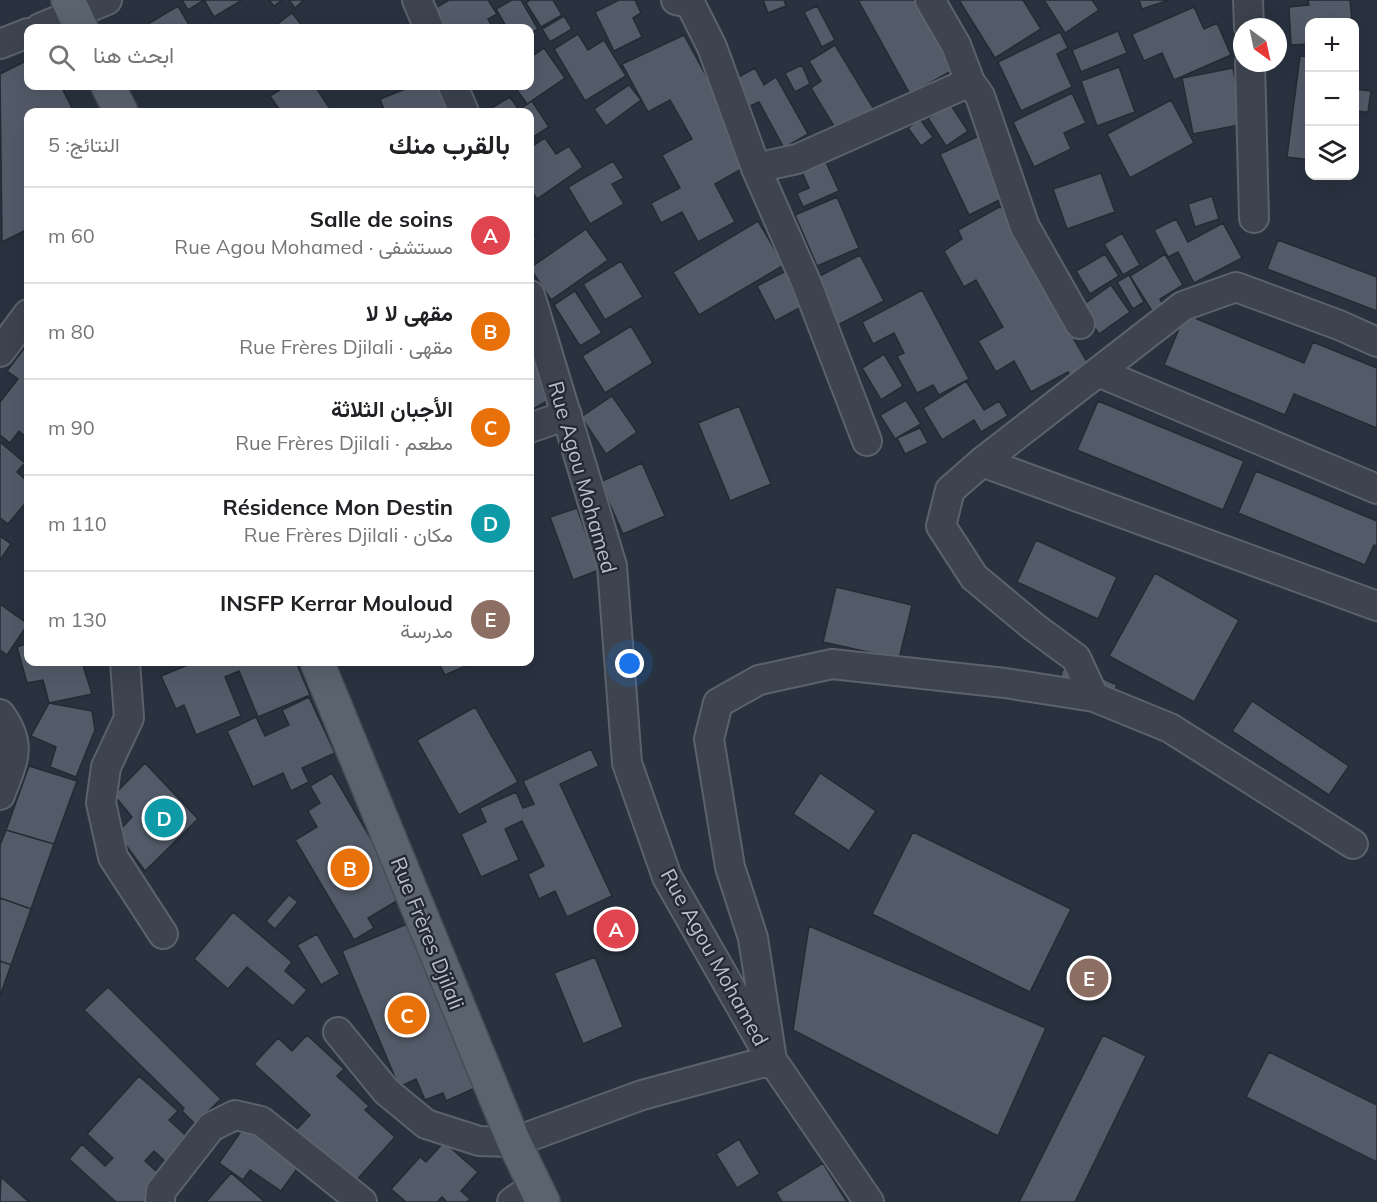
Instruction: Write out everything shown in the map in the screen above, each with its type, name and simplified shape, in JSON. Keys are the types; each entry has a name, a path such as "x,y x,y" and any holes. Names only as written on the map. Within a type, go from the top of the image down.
{"main road":[{"path":"110,90 119,108"},
{"name":"Rue Frères Djilali","path":"319,666 514,1142 530,1196"}],"street":[{"path":"50,24 107,0"},
{"path":"417,0 427,24"},
{"path":"676,0 690,3 712,47 756,168 806,282 867,441"},
{"path":"930,0 956,45 970,82 980,96 1025,227 1080,324"},
{"path":"1248,0 1249,18"},
{"path":"0,44 24,35"},
{"path":"1250,72 1254,218"},
{"path":"756,168 797,159 970,82"},
{"path":"455,90 462,108"},
{"path":"1094,697 1076,658 1034,627 974,577 941,526 950,490 982,462 1184,306 1236,287 1339,325 1377,342"},
{"name":"Rue Agou Mohamed","path":"534,308 612,566 627,763 667,877 772,1060 869,1202"},
{"path":"0,352 24,319"},
{"path":"1098,372 1377,489"},
{"path":"534,427 567,415"},
{"path":"982,462 1377,606"},
{"path":"338,1032 386,1090 426,1124 479,1141 514,1142 642,1095 772,1060 753,938 730,867 709,739 718,703 759,680 832,664 1005,683 1094,697 1170,728 1353,843"},
{"path":"125,666 129,718 106,767 101,803 113,857 163,934"},
{"path":"0,714 12,730 15,754 0,795"},
{"path":"160,1202 162,1191 211,1126 235,1116 261,1121 362,1202"}],"building":[{"path":"182,0 204,0 188,10"},
{"path":"204,0 242,0 214,17"},
{"path":"269,0 282,0 274,6"},
{"path":"289,0 304,0 295,8"},
{"path":"449,0 488,0 497,14 488,19 491,24 441,24 432,10"},
{"path":"512,0 521,0 538,29 534,32 534,24 505,24 496,9"},
{"path":"530,0 553,0 562,15 541,27 526,3"},
{"path":"619,0 635,0 641,13 633,18 642,37 614,51 595,12"},
{"path":"763,0 784,0 786,6 768,13"},
{"path":"858,0 917,0 955,69 910,94"},
{"path":"959,0 1023,0 1041,29 995,58"},
{"path":"1044,0 1092,0 1099,10 1065,33"},
{"path":"1139,0 1169,0 1142,9"},
{"path":"1308,0 1350,0 1352,18 1305,18 1305,44 1291,45 1289,7 1309,5"},
{"path":"178,6 189,24 148,24"},
{"path":"817,6 835,40 822,47 804,12"},
{"path":"1194,7 1204,29 1217,23 1231,55 1174,80 1162,53 1144,61 1132,34"},
{"path":"292,13 301,24 277,24"},
{"path":"564,16 572,29 550,42 542,29"},
{"path":"1118,31 1127,53 1081,72 1072,50"},
{"path":"1060,32 1068,48 1057,54 1072,87 1021,111 998,62"},
{"path":"578,34 588,50 604,40 626,76 585,101 554,49"},
{"path":"684,35 735,129 727,133 745,167 715,184 735,222 698,242 682,212 661,223 651,203 680,188 662,155 692,139 670,100 648,112 622,64"},
{"path":"835,45 875,111 838,133 811,88 821,81 809,61"},
{"path":"544,48 565,78 527,104 517,90 534,90 534,55"},
{"path":"1300,56 1305,56 1305,159 1287,157"},
{"path":"24,62 24,90 63,90 72,108 24,108 24,231 2,242 0,74"},
{"path":"802,65 810,84 795,92 785,73"},
{"path":"1119,67 1135,112 1097,126 1081,81"},
{"path":"755,68 764,85 776,77 808,134 784,148 759,102 750,106 735,79"},
{"path":"1233,68 1244,124 1193,134 1182,78"},
{"path":"629,85 641,100 606,126 594,109"},
{"path":"280,90 318,90 329,108 278,108 270,96"},
{"path":"403,90 451,90 458,108 383,108 380,99"},
{"path":"1359,90 1371,91 1368,112 1359,111"},
{"path":"1072,93 1086,123 1064,133 1071,149 1034,167 1013,122"},
{"path":"510,97 518,108 492,108"},
{"path":"1171,100 1194,143 1130,178 1107,134"},
{"path":"532,101 549,127 534,136 534,108 522,108"},
{"path":"950,104 968,131 946,146 928,118"},
{"path":"920,119 933,137 921,146 908,128"},
{"path":"985,133 1014,193 969,215 940,154"},
{"path":"545,138 556,154 569,146 583,167 537,199 534,195 534,145"},
{"path":"822,153 839,191 803,207 797,193 809,188 798,163"},
{"path":"613,161 624,178 612,184 624,204 590,224 568,187"},
{"path":"1101,173 1115,212 1067,229 1053,189"},
{"path":"1212,196 1219,219 1195,227 1188,204"},
{"path":"837,197 859,248 817,266 795,215"},
{"path":"1001,206 1026,249 1023,250 1091,369 1072,379 1068,372 1031,392 1014,361 996,372 978,341 1003,327 976,280 964,287 944,251 962,239 958,230"},
{"path":"1176,219 1188,242 1223,223 1242,258 1194,283 1178,252 1168,257 1154,230"},
{"path":"758,221 784,265 699,315 673,272"},
{"path":"586,229 608,260 551,300 534,274 534,265"},
{"path":"1122,233 1140,265 1123,275 1104,244"},
{"path":"1278,240 1377,277 1377,311 1267,269"},
{"path":"1105,254 1119,276 1090,294 1076,271"},
{"path":"1165,254 1183,285 1160,299 1163,305 1152,311 1130,276"},
{"path":"860,255 884,301 838,325 814,279"},
{"path":"621,261 643,297 605,320 583,284"},
{"path":"790,269 807,304 775,321 757,286"},
{"path":"1129,275 1144,302 1133,309 1117,282"},
{"path":"1111,285 1130,312 1099,334 1080,307"},
{"path":"922,290 969,379 939,395 933,385 917,393 897,356 904,353 894,333 873,344 862,322"},
{"path":"575,291 602,333 580,346 554,305"},
{"path":"1185,314 1304,363 1313,342 1377,368 1377,428 1294,394 1285,415 1164,365"},
{"path":"631,326 653,363 605,393 582,356"},
{"path":"24,348 24,435 19,431 10,443 0,435 0,402 18,379 7,371"},
{"path":"534,353 559,394 534,409"},
{"path":"884,354 903,386 881,400 862,368"},
{"path":"966,381 984,410 999,401 1008,416 981,432 974,420 942,440 923,408"},
{"path":"612,396 637,432 606,454 581,417"},
{"path":"906,400 921,424 895,439 880,415"},
{"path":"1098,401 1244,461 1223,510 1077,450"},
{"path":"739,406 771,484 730,501 698,423"},
{"path":"920,428 928,443 905,454 897,438"},
{"path":"0,442 24,462 17,472 24,478 24,505 8,524 0,518"},
{"path":"642,463 665,516 623,534 600,482"},
{"path":"1256,471 1377,521 1377,546 1374,545 1365,565 1238,513"},
{"path":"577,508 599,570 573,580 550,517"},
{"path":"0,536 11,544 0,560"},
{"path":"1036,540 1117,577 1098,619 1017,582"},
{"path":"1155,573 1239,620 1194,702 1109,656"},
{"path":"836,587 912,605 899,659 823,642"},
{"path":"0,604 24,621 24,630 7,655 0,650"},
{"path":"24,644 24,666 83,666 92,694 49,703 43,680 27,683 17,647"},
{"path":"185,666 298,666 310,695 258,717 239,671 225,677 241,716 196,735 184,705 176,709 161,676"},
{"path":"440,666 466,666 445,675"},
{"path":"1062,670 1084,673 1060,684"},
{"path":"1093,674 1117,685 1111,698"},
{"path":"309,697 335,753 302,768 309,782 291,791 283,773 253,787 227,731 256,717 265,736 289,725 282,710"},
{"path":"1252,701 1349,766 1329,795 1232,731"},
{"path":"49,703 92,711 95,730 76,777 50,767 56,747 31,736"},
{"path":"475,707 518,782 459,815 417,740"},
{"path":"591,749 599,766 560,784 612,896 567,917 555,891 539,899 528,874 544,866 522,821 505,829 519,860 481,877 461,834 486,822 480,808 516,792 523,808 534,804 523,781"},
{"path":"145,763 198,819 145,871 117,833 132,817 114,795"},
{"path":"29,766 77,781 54,844 6,830"},
{"path":"332,773 405,896 368,918 374,928 354,940 295,840 317,827 308,811 320,803 310,786"},
{"path":"820,773 876,811 849,851 793,814"},
{"path":"6,830 54,844 31,909 0,898 0,845"},
{"path":"913,832 1071,909 1030,992 872,914"},
{"path":"289,895 298,902 275,929 266,921"},
{"path":"0,898 31,909 11,965 0,961"},
{"path":"233,912 292,962 285,971 307,990 293,1006 247,967 228,989 194,959"},
{"path":"407,924 475,1088 446,1101 443,1093 425,1100 416,1079 399,1087 342,951"},
{"path":"809,926 1046,1028 998,1136 793,1030"},
{"path":"317,934 340,974 321,985 297,945"},
{"path":"595,957 623,1027 583,1044 554,973"},
{"path":"0,961 11,965 0,996"},
{"path":"108,987 221,1099 195,1124 182,1111 184,1108 84,1010"},
{"path":"307,1035 344,1069 337,1076 369,1106 365,1110 395,1137 354,1183 296,1130 310,1115 254,1064 278,1038 292,1051"},
{"path":"1103,1035 1146,1056 1075,1202 1019,1202"},
{"path":"1269,1052 1377,1105 1377,1162 1246,1097"},
{"path":"139,1076 178,1111 169,1120 193,1142 170,1166 154,1151 145,1161 165,1179 145,1202 116,1202 69,1159 82,1144 105,1166 113,1158 87,1134"},
{"path":"244,1127 299,1166 281,1191 250,1170 243,1180 219,1163"},
{"path":"739,1139 760,1174 737,1188 716,1154"},
{"path":"444,1142 478,1172 461,1191 470,1199 467,1202 447,1202 442,1197 437,1202 406,1202 391,1189 420,1157 426,1162"},
{"path":"823,1163 847,1202 782,1202 776,1192"},
{"path":"231,1173 265,1202 206,1202"},
{"path":"1,1177 29,1202 0,1202"}],"place":[{"name":"Résidence Mon Destin","path":"164,818"},
{"name":"مقهى لا لا","path":"350,868"},
{"name":"Salle de soins","path":"616,929"},
{"name":"INSFP Kerrar Mouloud","path":"1089,978"},
{"name":"الأجبان الثلاثة","path":"407,1015"}]}
